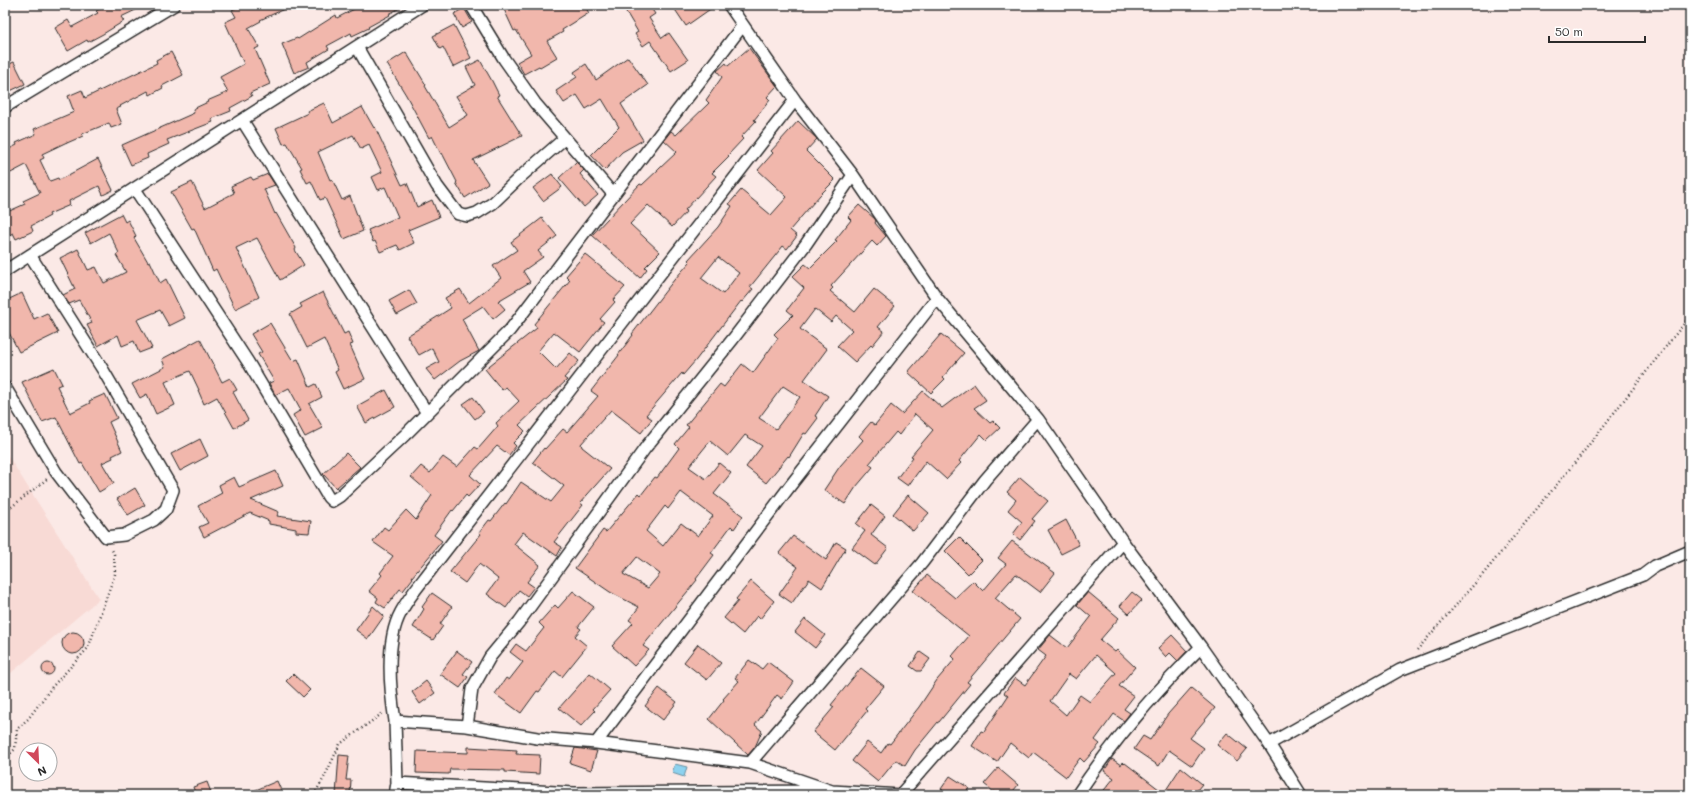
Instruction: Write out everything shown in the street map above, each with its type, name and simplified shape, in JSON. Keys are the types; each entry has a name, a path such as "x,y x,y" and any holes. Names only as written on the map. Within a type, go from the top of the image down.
{"street":[{"path":"5,108 174,5"},
{"path":"5,271 422,5"},
{"path":"471,5 504,59 535,103 613,194"},
{"path":"729,5 795,100 853,175 937,298 1038,419 1123,542 1201,647 1269,744 1301,795"},
{"path":"135,189 248,362 328,498 332,501 340,496 427,413 510,330 743,25"},
{"path":"357,47 437,186 458,214 467,216 477,213 493,203 565,138"},
{"path":"396,795 395,721 390,668 393,636 400,613 433,567 795,100"},
{"path":"242,120 427,413"},
{"path":"466,726 472,689 490,657 519,622 646,447 806,244 853,175"},
{"path":"5,386 56,472 106,537 124,534 154,520 166,509 173,490 102,370 30,255"},
{"path":"596,742 790,486 937,298"},
{"path":"750,763 922,563 985,480 1038,419"},
{"path":"397,783 574,793 832,791 900,795 1123,542"},
{"path":"1269,744 1400,670 1643,575 1655,566 1690,550"},
{"path":"1077,795 1111,748 1140,712 1175,672 1201,647"},
{"path":"395,721 466,726 537,738 596,742 750,763 832,791"}],"path":[{"path":"1416,652 1484,573 1577,460 1690,316"},
{"path":"5,512 56,472"},
{"path":"5,759 15,749 17,730 28,719 52,687 88,648 115,574 114,554 106,537"},
{"path":"314,795 340,744 393,705"}],"shaded area":[{"path":"5,451 99,599 5,678"}],"water":[{"path":"675,764 687,767 684,777 672,773"}],"building":[{"path":"107,5 146,5 121,17 124,21 103,34 88,42 87,40 68,51 55,28 68,20 72,27 98,13 96,11"},
{"path":"241,5 293,5 260,20 261,21 248,28 259,47 255,49 270,84 250,93 252,96 230,108 231,111 211,119 213,122 167,140 169,144 147,154 148,158 131,165 122,145 194,113 193,109 228,92 220,77 244,64 225,22 236,17 232,10"},
{"path":"362,5 405,5 368,27 369,28 352,36 351,33 327,46 329,49 307,62 309,67 294,73 282,44 297,38 298,39 336,15 337,18"},
{"path":"502,5 584,5 589,13 562,30 563,32 547,41 557,57 524,74 517,62 531,54 516,30 514,31"},
{"path":"622,5 649,5 655,14 649,18 662,38 669,33 688,60 671,71 650,41 643,46 635,34 638,32"},
{"path":"672,5 716,5 686,26"},
{"path":"464,8 472,22 462,28 454,14"},
{"path":"454,25 471,58 453,67 443,47 440,49 433,36"},
{"path":"749,48 777,86 767,97 770,100 754,120 756,121 741,137 743,139 712,173 716,176 685,210 687,211 672,227 648,205 630,224 660,252 645,267 647,269 640,278 592,235 640,184 642,185 677,152 664,140 671,131 676,135 709,103 706,100 722,77 717,71 726,63 728,66"},
{"path":"171,52 183,75 162,86 163,88 150,95 148,91 116,109 122,124 111,128 109,123 82,134 83,136 42,154 44,158 40,160 50,181 58,178 59,180 98,159 113,190 103,195 99,186 69,201 70,205 49,214 50,216 31,226 33,231 16,239 13,233 5,237 5,213 25,204 23,201 40,193 26,165 5,176 5,151 17,145 16,143 36,134 34,129 74,112 68,96 82,90 85,98 157,63 156,60"},
{"path":"406,52 449,127 468,115 456,96 475,85 466,67 480,60 499,95 497,96 522,136 473,160 488,183 465,198 442,153 441,154 432,136 429,138 406,95 387,64"},
{"path":"628,57 648,85 621,104 643,140 622,152 605,170 591,155 619,127 602,99 586,109 577,95 564,103 556,91 577,77 574,72 586,64 596,80"},
{"path":"14,62 25,84 8,92 5,85 5,66"},
{"path":"324,103 333,123 362,107 374,128 375,127 402,185 407,183 417,207 432,200 439,217 408,230 414,243 400,250 397,245 380,252 375,241 373,242 368,230 398,217 385,187 378,190 372,177 382,172 369,145 361,149 353,135 318,152 330,180 332,179 342,200 350,196 363,231 344,239 325,198 320,200 311,181 307,183 300,169 302,168 287,143 283,144 276,128 308,113 307,111"},
{"path":"798,121 817,139 806,151 835,180 790,230 797,236 787,249 783,246 750,287 753,289 742,302 741,301 696,360 683,375 682,373 646,415 652,419 641,433 611,410 581,444 582,447 610,469 580,503 583,505 554,542 562,547 557,556 523,532 514,544 540,565 527,582 534,587 527,596 519,590 506,608 487,594 498,579 479,564 465,583 450,572 481,534 479,533 489,520 491,521 505,503 506,504 521,482 551,502 564,486 533,462 544,448 545,449 563,429 567,432 598,396 591,391 619,355 633,335 632,334 690,262 688,260 718,227 732,206 729,204 741,190 771,215 787,197 758,170 773,153 771,151","holes":["718,257 739,273 723,294 701,278"]},
{"path":"576,162 584,170 580,174 598,195 584,207 559,178"},
{"path":"268,174 275,185 264,189 275,214 276,213 296,248 295,250 304,265 280,280 257,238 236,248 259,297 235,309 216,269 213,271 194,228 192,229 171,192 192,182 205,208 234,193 231,186 251,177 253,180"},
{"path":"552,174 562,187 543,201 533,188"},
{"path":"859,205 875,219 875,223 886,236 877,246 872,241 831,286 833,288 830,291 855,312 874,289 895,306 878,327 884,331 872,346 871,345 855,362 837,346 852,330 836,316 831,322 815,309 800,329 827,349 804,380 828,396 815,416 818,418 806,434 804,433 789,457 788,456 766,483 746,467 762,446 745,435 728,456 710,441 689,467 706,479 719,463 731,473 714,494 743,516 734,529 731,526 711,553 714,555 696,579 697,580 643,646 649,650 634,666 612,646 633,623 629,620 639,607 610,592 575,568 603,530 606,532 639,493 641,495 655,477 657,478 679,448 675,444 689,427 686,425 720,384 724,387 742,364 753,373 778,338 774,334 793,315 787,310 804,288 792,277 805,264 810,268 837,241 835,240 851,220 848,217","holes":["783,386 800,397 776,429 759,418","681,492 713,516 698,536 681,523 663,546 646,531 665,506 668,509","637,557 660,574 648,588 623,574"]},
{"path":"121,214 125,222 128,220 136,236 134,238 148,262 150,261 160,283 166,279 185,318 169,326 160,310 137,320 152,348 139,353 134,341 122,346 118,335 98,346 87,325 92,323 79,300 69,304 63,295 75,289 60,258 78,249 88,270 96,267 104,283 126,272 116,255 119,253 109,233 91,243 85,233"},
{"path":"542,218 557,236 538,251 543,257 523,271 530,282 498,301 505,309 493,319 483,306 462,319 479,351 460,361 435,380 426,369 439,362 432,348 419,355 407,336 451,308 445,298 460,289 469,303 501,278 493,266 517,250 511,242"},
{"path":"585,254 625,287 613,300 615,302 600,319 604,322 580,352 554,332 538,351 556,369 570,353 579,361 564,378 567,380 519,425 525,431 513,443 516,446 509,455 497,446 470,475 480,484 468,497 466,495 453,511 452,510 434,535 442,541 412,577 413,578 403,591 400,589 385,608 376,602 378,598 369,591 382,575 380,573 393,556 373,542 384,527 388,530 406,510 416,520 432,495 411,477 421,466 430,473 443,457 457,467 475,447 478,449 498,426 496,423 519,401 506,387 502,390 485,369 537,328 534,324 570,280 566,276"},
{"path":"409,290 417,304 397,315 389,301"},
{"path":"323,292 344,334 348,332 353,344 350,345 365,379 343,389 335,372 338,370 324,339 307,348 290,314 302,307 300,304"},
{"path":"22,293 34,319 47,313 58,333 19,352 5,325 5,301"},
{"path":"270,323 293,361 298,359 310,387 316,384 322,397 309,404 323,428 305,437 293,415 301,410 289,388 275,395 269,383 274,381 258,354 262,352 251,334"},
{"path":"941,334 964,353 943,377 945,379 931,393 908,372"},
{"path":"200,339 222,382 230,378 237,390 233,392 248,420 234,428 217,397 204,404 190,371 165,382 175,405 156,414 147,394 140,398 132,384 165,367 162,359"},
{"path":"54,368 62,384 57,386 70,413 90,403 89,401 105,394 117,418 109,422 122,451 112,456 113,458 102,463 114,483 99,492 82,463 80,464 56,417 42,422 22,382"},
{"path":"974,384 986,400 974,408 990,423 993,421 1000,428 987,440 981,434 959,461 961,463 946,479 926,461 908,486 897,478 913,457 911,456 933,430 915,414 899,435 896,432 869,464 873,467 856,487 845,504 824,490 840,466 863,440 859,436 871,422 875,425 891,405 902,414 923,391 942,408"},
{"path":"386,390 395,407 366,423 357,406"},
{"path":"473,397 484,412 475,419 463,404"},
{"path":"200,439 208,456 180,471 171,454"},
{"path":"346,453 360,467 336,488 323,474"},
{"path":"276,471 283,486 251,500 279,512 277,516 311,521 309,533 296,532 296,529 269,524 269,521 250,513 204,537 199,527 208,523 198,506 222,493 219,485 234,477 239,487"},
{"path":"1020,477 1048,501 1032,519 1035,521 1020,540 1013,534 1022,522 1008,510 1016,500 1007,492"},
{"path":"135,488 145,505 128,515 117,499"},
{"path":"908,495 929,513 913,531 893,514"},
{"path":"871,505 885,516 871,535 888,548 875,565 852,548 865,531 856,524"},
{"path":"1066,520 1079,545 1061,554 1048,530"},
{"path":"793,536 826,560 836,542 846,548 822,588 809,579 792,603 779,594 798,567 779,553"},
{"path":"959,537 982,560 968,574 945,551"},
{"path":"1012,541 1055,573 1040,592 1016,574 995,598 1020,619 967,682 970,684 915,750 905,766 896,760 878,782 852,761 867,742 881,753 888,743 890,744 919,707 937,680 955,659 952,656 969,636 913,591 927,575 955,598 973,581 983,591 1006,564 998,558"},
{"path":"751,581 774,601 760,619 757,616 743,634 724,618 738,601 736,599"},
{"path":"573,591 594,607 578,627 581,629 575,636 587,646 562,677 555,671 539,692 537,691 521,713 495,694 506,678 509,680 523,662 510,652 516,644 526,651 544,628 539,623 555,605 558,608"},
{"path":"1088,592 1119,618 1100,640 1115,652 1117,650 1135,667 1119,686 1134,696 1124,709 1130,713 1124,721 1114,714 1095,740 1100,744 1084,762 1080,758 1066,777 1033,752 1029,758 1010,743 997,762 972,746 981,731 984,732 1008,696 1004,693 1015,678 1025,685 1046,656 1038,650 1050,635 1067,648 1091,617 1077,605","holes":["1096,655 1116,673 1090,702 1080,695 1066,715 1050,701 1069,674 1076,679"]},
{"path":"1132,592 1142,600 1129,614 1120,606"},
{"path":"432,593 452,607 440,624 443,626 433,640 413,627 424,609 422,607"},
{"path":"373,606 384,616 368,639 356,630"},
{"path":"805,619 825,635 815,648 795,632"},
{"path":"73,632 81,635 84,643 81,651 73,654 65,651 62,643 65,635"},
{"path":"1172,635 1187,651 1178,661 1170,653 1166,657 1158,648"},
{"path":"698,644 721,663 707,680 684,662"},
{"path":"457,651 472,662 463,674 468,677 460,688 440,674"},
{"path":"920,652 930,659 921,671 917,671 910,666"},
{"path":"749,660 762,669 768,662 794,682 782,699 777,695 755,725 762,731 755,747 748,755 709,719 724,700 723,699 739,681 735,678"},
{"path":"50,663 53,664 53,674 46,675 43,674 42,667 43,664"},
{"path":"861,668 884,686 865,709 867,711 835,750 813,732 834,707 831,705"},
{"path":"590,673 610,690 593,709 595,711 581,726 559,708"},
{"path":"293,674 310,690 303,697 286,681"},
{"path":"426,681 435,693 420,704 412,692"},
{"path":"659,688 677,702 663,720 645,706"},
{"path":"1191,688 1215,708 1190,738 1204,748 1192,766 1169,750 1159,766 1134,749 1143,736 1150,740 1168,714"},
{"path":"1227,733 1247,749 1237,761 1217,745"},
{"path":"468,747 517,750 516,754 540,755 539,774 505,772 505,770 450,769 449,774 416,773 417,751 468,753"},
{"path":"575,748 597,751 591,770 570,763"},
{"path":"339,755 349,756 346,780 351,780 350,795 336,795"},
{"path":"1112,759 1121,765 1122,762 1124,764 1125,763 1164,793 1181,767 1202,784 1193,795 1100,795 1114,778 1104,771"},
{"path":"998,768 1018,785 1010,795 998,795 984,784"},
{"path":"950,776 969,788 965,795 951,795 941,789"},
{"path":"277,781 283,795 244,795"},
{"path":"207,782 212,795 196,795 193,787"}]}
